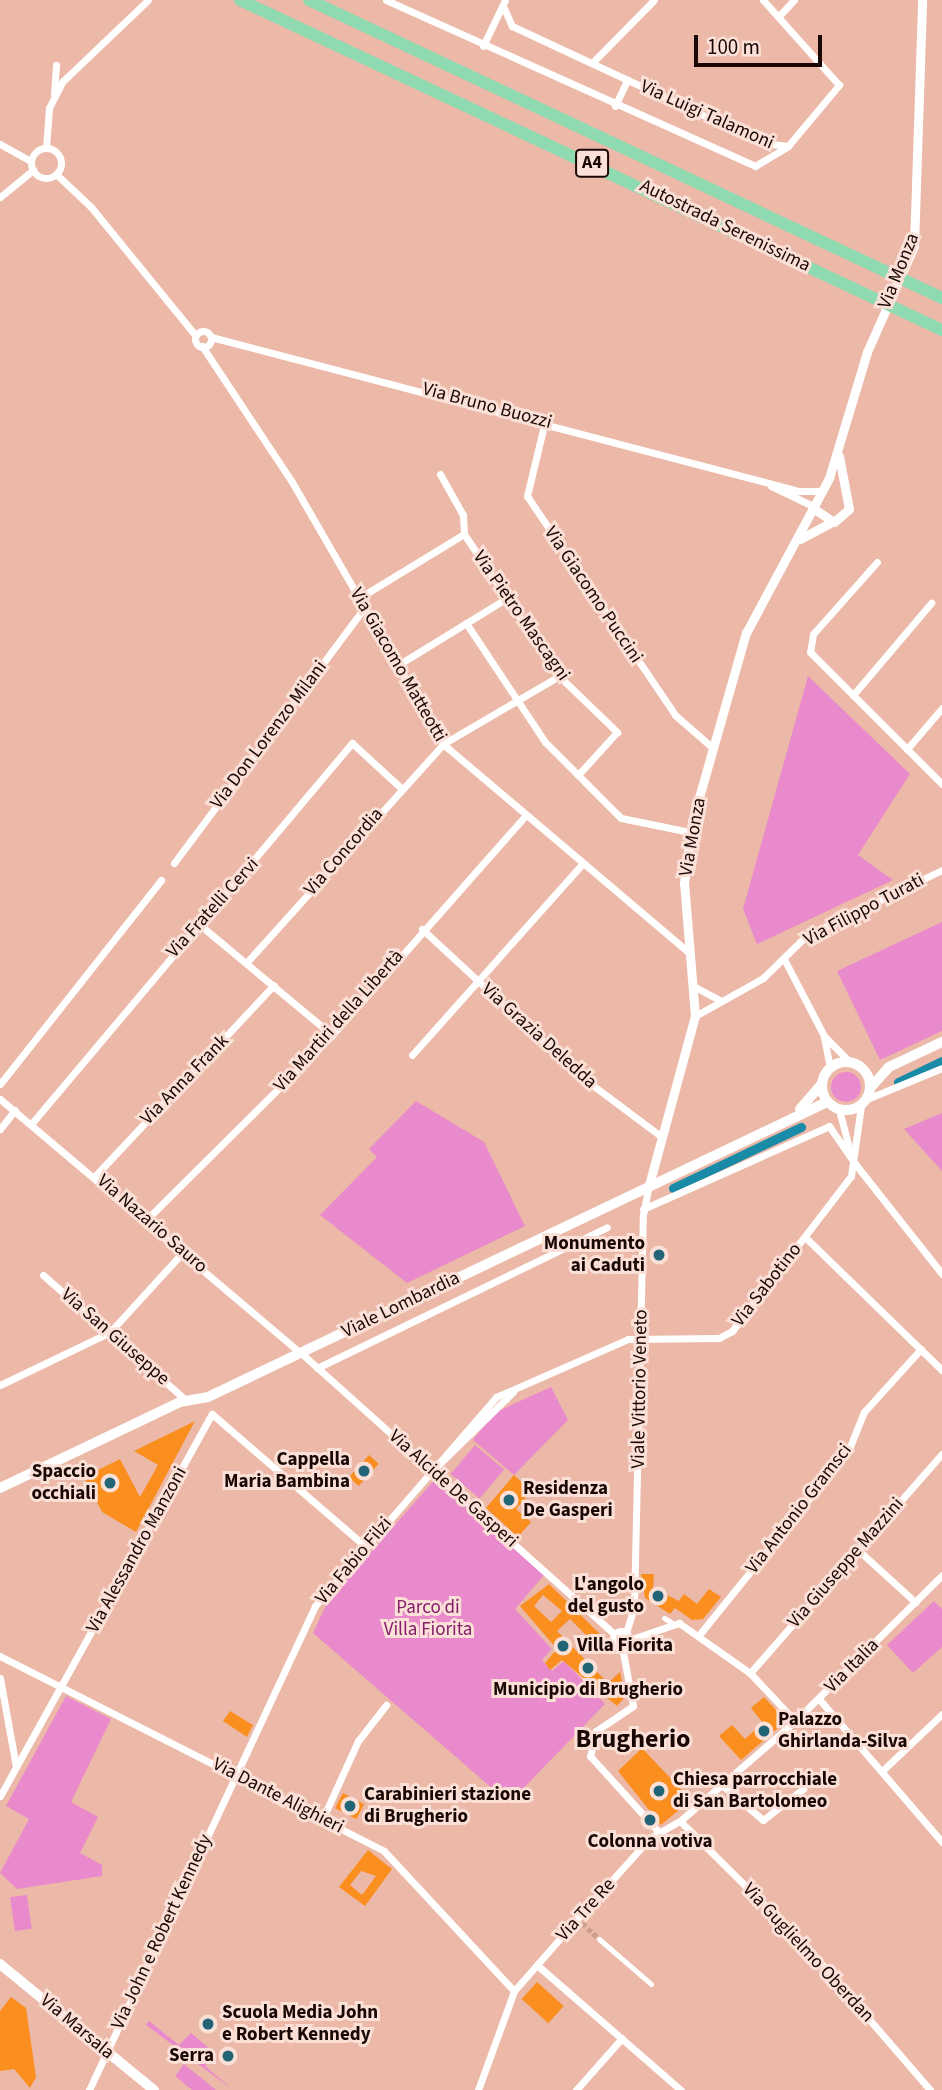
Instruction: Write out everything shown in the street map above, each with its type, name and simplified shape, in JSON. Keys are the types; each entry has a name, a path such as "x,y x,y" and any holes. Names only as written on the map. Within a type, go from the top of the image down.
{"highway":[{"name":"Autostrada Serenissima","path":"240,0 942,330"},
{"name":"Autostrada Serenissima","path":"309,0 942,298"}],"main road":[{"path":"889,1067 861,1067 850,1062 830,1068 822,1084 827,1102 839,1110 864,1102 872,1087 889,1067 942,1042"},
{"path":"861,1067 872,1087"},
{"name":"Viale Lombardia","path":"797,1112 822,1084"},
{"name":"Viale Lombardia","path":"0,1488 186,1400 208,1397 797,1112 827,1102"},
{"name":"Via Marsala","path":"0,1964 154,2090"}],"street":[{"path":"54,94 148,0"},
{"name":"Via Luigi Talamoni","path":"386,0 615,106 755,166 788,146 839,85 763,0"},
{"path":"592,63 654,0"},
{"path":"779,16 794,0"},
{"name":"Via Monza","path":"821,489 838,452 867,352 914,246 920,178 922,0"},
{"name":"Via Luigi Talamoni","path":"483,46 504,3"},
{"name":"Via Luigi Talamoni","path":"504,3 512,26 771,146 788,146"},
{"path":"32,161 46,148 56,65"},
{"name":"Via Luigi Talamoni","path":"615,106 627,80"},
{"path":"0,144 32,161"},
{"path":"32,161 33,170 41,177 56,174 60,158 46,148"},
{"path":"0,197 33,170"},
{"name":"Via Giacomo Matteotti","path":"56,174 91,207 196,336 359,598 443,744 524,817 691,954"},
{"path":"196,336 204,331 211,337 202,346"},
{"name":"Via Bruno Buozzi","path":"211,337 545,421 761,481 821,489"},
{"name":"Via Giacomo Puccini","path":"545,421 527,496 675,715 713,748"},
{"name":"Via Monza","path":"838,452 848,495"},
{"name":"Via Pietro Mascagni","path":"440,474 463,515 464,534 559,676 617,732 578,775"},
{"name":"Via Bruno Buozzi","path":"761,481 813,507"},
{"path":"834,486 848,495 846,515 834,522 813,507 821,489 834,486"},
{"name":"Via Monza","path":"649,1185 695,1016 695,987 684,883 690,832 755,609 796,542 813,507"},
{"name":"Via Monza","path":"796,542 817,526 834,522"},
{"path":"359,598 464,534"},
{"path":"877,562 813,634 810,652 942,783"},
{"path":"398,665 507,598"},
{"path":"853,695 931,603"},
{"name":"Via Don Lorenzo Milani","path":"174,863 364,607"},
{"path":"466,623 516,703 578,775 621,818 690,832"},
{"name":"Via Concordia","path":"247,962 443,744 559,676"},
{"path":"907,749 942,708"},
{"name":"Via Fratelli Cervi","path":"32,1123 352,743 401,788"},
{"name":"Via Martiri della Libertà","path":"147,1219 332,1035 422,929 524,817"},
{"path":"412,1055 582,865"},
{"name":"Via Filippo Turati","path":"695,1016 784,959 806,936 942,870"},
{"path":"0,1084 161,880"},
{"path":"200,925 332,1035"},
{"name":"Via Grazia Deledda","path":"422,929 583,1078 662,1137"},
{"path":"784,959 824,1036 830,1068"},
{"name":"Via Anna Frank","path":"96,1175 274,985"},
{"path":"695,987 719,1000"},
{"path":"824,1036 850,1062"},
{"path":"856,1165 854,1125 864,1102 942,1068"},
{"name":"Via Nazario Sauro","path":"0,1099 96,1175 301,1353"},
{"path":"0,1129 15,1110"},
{"path":"839,1110 856,1165"},
{"path":"643,1209 829,1126 856,1165 942,1274"},
{"name":"Via Sabotino","path":"643,1335 719,1338 732,1331 805,1237 856,1165"},
{"name":"Viale Vittorio Veneto","path":"628,1636 637,1598 643,1209 649,1185"},
{"name":"Viale Lombardia","path":"317,1368 607,1227"},
{"path":"805,1237 942,1370"},
{"path":"0,1385 110,1332 184,1251"},
{"name":"Via San Giuseppe","path":"43,1275 186,1400"},
{"name":"Via Fabio Filzi","path":"236,1774 312,1611 432,1471 484,1405 643,1335"},
{"name":"Via Antonio Gramsci","path":"699,1635 849,1449 864,1412 920,1349"},
{"name":"Via Alcide De Gasperi","path":"301,1353 614,1634 615,1645 622,1647 628,1660 634,1701 628,1714 596,1731 590,1756 659,1832"},
{"name":"Via Alessandro Manzoni","path":"0,1796 212,1414 365,1546"},
{"name":"Via Giuseppe Mazzini","path":"750,1673 942,1454"},
{"path":"857,1549 915,1602"},
{"name":"Via Italia","path":"659,1832 680,1821 820,1699 942,1575"},
{"path":"614,1634 647,1639 668,1620 699,1635 750,1673 795,1721"},
{"path":"622,1647 628,1636"},
{"name":"Via Dante Alighieri","path":"0,1656 323,1818 403,1866 514,1991"},
{"path":"0,1678 16,1768"},
{"path":"820,1699 942,1842"},
{"path":"323,1818 358,1741 386,1705"},
{"path":"881,1771 942,1714"},
{"name":"Via John e Robert Kennedy","path":"89,2090 236,1774"},
{"path":"722,1785 763,1820 803,1789"},
{"name":"Via Guglielmo Oberdan","path":"680,1821 805,1945 930,2090"},
{"name":"Via Tre Re","path":"514,1991 659,1832"},
{"path":"599,1939 651,1984"},
{"path":"537,1965 681,2090"},
{"path":"478,2090 514,1991"},
{"path":"576,2090 622,2038"}],"green space":[{"path":"808,676 910,774 858,855 893,880 757,944 743,909"},
{"path":"942,922 942,1031 880,1060 837,971"},
{"path":"846,1072 857,1076 861,1087 857,1098 846,1102 835,1098 831,1087 835,1076"},
{"path":"416,1101 484,1142 525,1226 407,1283 320,1215 377,1157 369,1149"},
{"path":"942,1113 942,1171 904,1129"},
{"path":"551,1387 568,1420 514,1475 473,1440 494,1413"},
{"path":"475,1445 504,1469 480,1499 451,1474"},
{"name":"Parco di Villa Fiorita","path":"436,1478 544,1575 515,1609 552,1649 542,1660 552,1671 564,1661 605,1704 509,1803 313,1633 328,1601"},
{"path":"934,1601 942,1609 942,1647 913,1673 887,1645"},
{"path":"66,1696 111,1719 71,1802 98,1817 80,1853 102,1865 102,1876 17,1889 0,1873 29,1819 6,1806"},
{"path":"27,1895 32,1929 15,1931 10,1897"},
{"path":"149,2021 179,2045 191,2033 215,2053 205,2066 233,2090 146,2025"},
{"path":"184,2064 216,2090 192,2090 175,2076"}],"building":[{"name":"Spaccio occhiali","path":"195,1421 136,1532 102,1512 84,1477 120,1459 140,1497 158,1465 134,1451"},
{"name":"Cappella Maria Bambina","path":"369,1455 379,1464 359,1486 349,1477"},
{"name":"Residenza De Gasperi","path":"514,1475 531,1491 516,1509 531,1522 518,1537 486,1508"},
{"name":"L'angolo del gusto","path":"641,1574 654,1574 653,1588 679,1601 684,1594 697,1604 709,1589 721,1597 703,1619 692,1620 675,1608 670,1614 645,1598"},
{"name":"Villa Fiorita","path":"549,1584 602,1636 594,1643 570,1619 557,1631 608,1683 620,1672 625,1697 617,1706 562,1660 550,1670 545,1663 557,1649 520,1606","holes":["543,1595 562,1611 551,1622 534,1606"]},
{"name":"Palazzo Ghirlanda-Silva","path":"764,1697 786,1721 741,1760 719,1736 732,1725 745,1739 763,1723 751,1708"},
{"path":"230,1711 253,1725 247,1737 223,1721"},
{"name":"Chiesa parrocchiale di San Bartolomeo","path":"642,1748 691,1800 661,1825 618,1771"},
{"name":"Carabinieri stazione di Brugherio","path":"343,1793 364,1804 356,1819 335,1808"},
{"path":"368,1850 392,1869 365,1906 339,1887","holes":["361,1871 376,1876 362,1895 350,1885"]},
{"path":"537,1982 564,2006 548,2023 522,1999"},
{"path":"11,1997 26,2008 36,2077 30,2088 14,2069 0,2071 0,2011"}],"waterway":[{"path":"898,1082 942,1061"},
{"path":"673,1188 801,1127"}],"tunnel":[{"path":"582,1923 599,1939"}],"place":[{"name":"Monumento ai Caduti","path":"659,1255"},
{"name":"Cappella Maria Bambina","path":"364,1471"},
{"name":"Spaccio occhiali","path":"110,1483"},
{"name":"Residenza De Gasperi","path":"509,1500"},
{"name":"L'angolo del gusto","path":"658,1596"},
{"name":"Villa Fiorita","path":"563,1646"},
{"name":"Municipio di Brugherio","path":"588,1668"},
{"name":"Palazzo Ghirlanda-Silva","path":"764,1731"},
{"name":"Chiesa parrocchiale di San Bartolomeo","path":"659,1791"},
{"name":"Carabinieri stazione di Brugherio","path":"350,1806"},
{"name":"Colonna votiva","path":"650,1820"},
{"name":"Scuola Media John e Robert Kennedy","path":"208,2024"},
{"name":"Serra","path":"228,2056"}],"district":[{"name":"Brugherio","path":"633,1739"}]}
